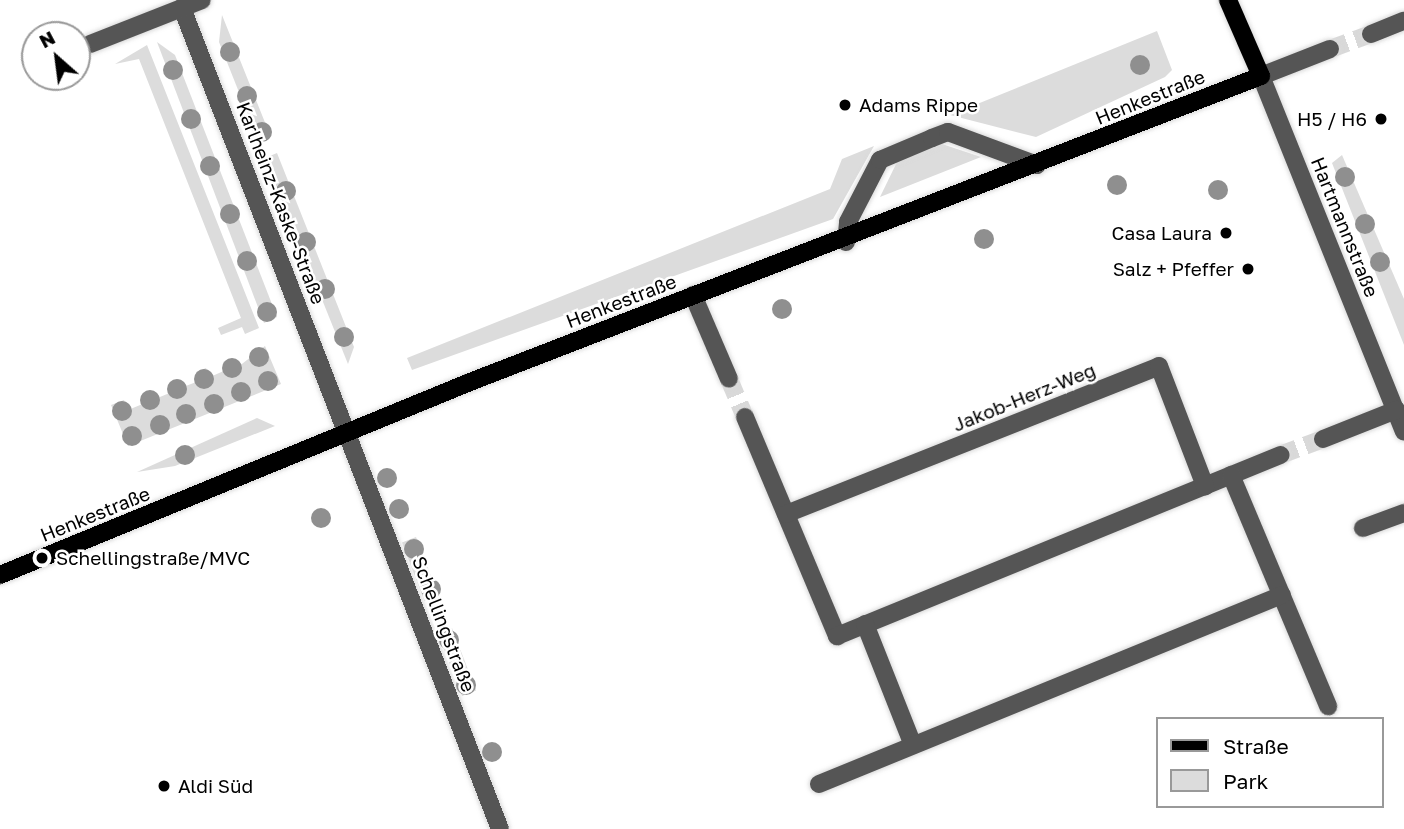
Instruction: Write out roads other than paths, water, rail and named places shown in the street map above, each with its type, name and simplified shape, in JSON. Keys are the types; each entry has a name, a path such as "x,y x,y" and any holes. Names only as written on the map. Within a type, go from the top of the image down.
{"main road":[{"name":"Hartmannstraße","path":"1228,0 1261,76"},
{"name":"Henkestraße","path":"0,575 693,295 846,242 1261,76"}],"street":[{"path":"91,44 202,0"},
{"name":"Karlheinz-Kaske-Straße","path":"182,8 349,435"},
{"path":"1371,34 1404,21"},
{"path":"1261,76 1330,49"},
{"name":"Hartmannstraße","path":"1261,76 1404,431"},
{"path":"846,242 848,222 880,160 932,138 947,132 1037,165"},
{"path":"693,295 729,379"},
{"name":"Jakob-Herz-Weg","path":"786,514 1159,366 1205,486"},
{"path":"1323,439 1396,410"},
{"path":"745,416 838,636 1280,455"},
{"name":"Schellingstraße","path":"349,435 500,829"},
{"path":"1231,475 1328,706"},
{"path":"1363,528 1404,513"},
{"path":"819,784 1282,595"},
{"path":"865,624 914,745"}],"tunnel":[{"path":"1330,49 1371,34"},
{"path":"729,379 745,417"},
{"path":"1280,455 1323,439"}],"place":[{"name":"Adams Rippe","path":"845,105"},
{"name":"H5 / H6","path":"1381,119"},
{"name":"Casa Laura","path":"1226,233"},
{"name":"Salz + Pfeffer","path":"1248,269"},
{"name":"Schellingstraße/MVC","path":"42,558"},
{"name":"Aldi Süd","path":"164,786"}]}
